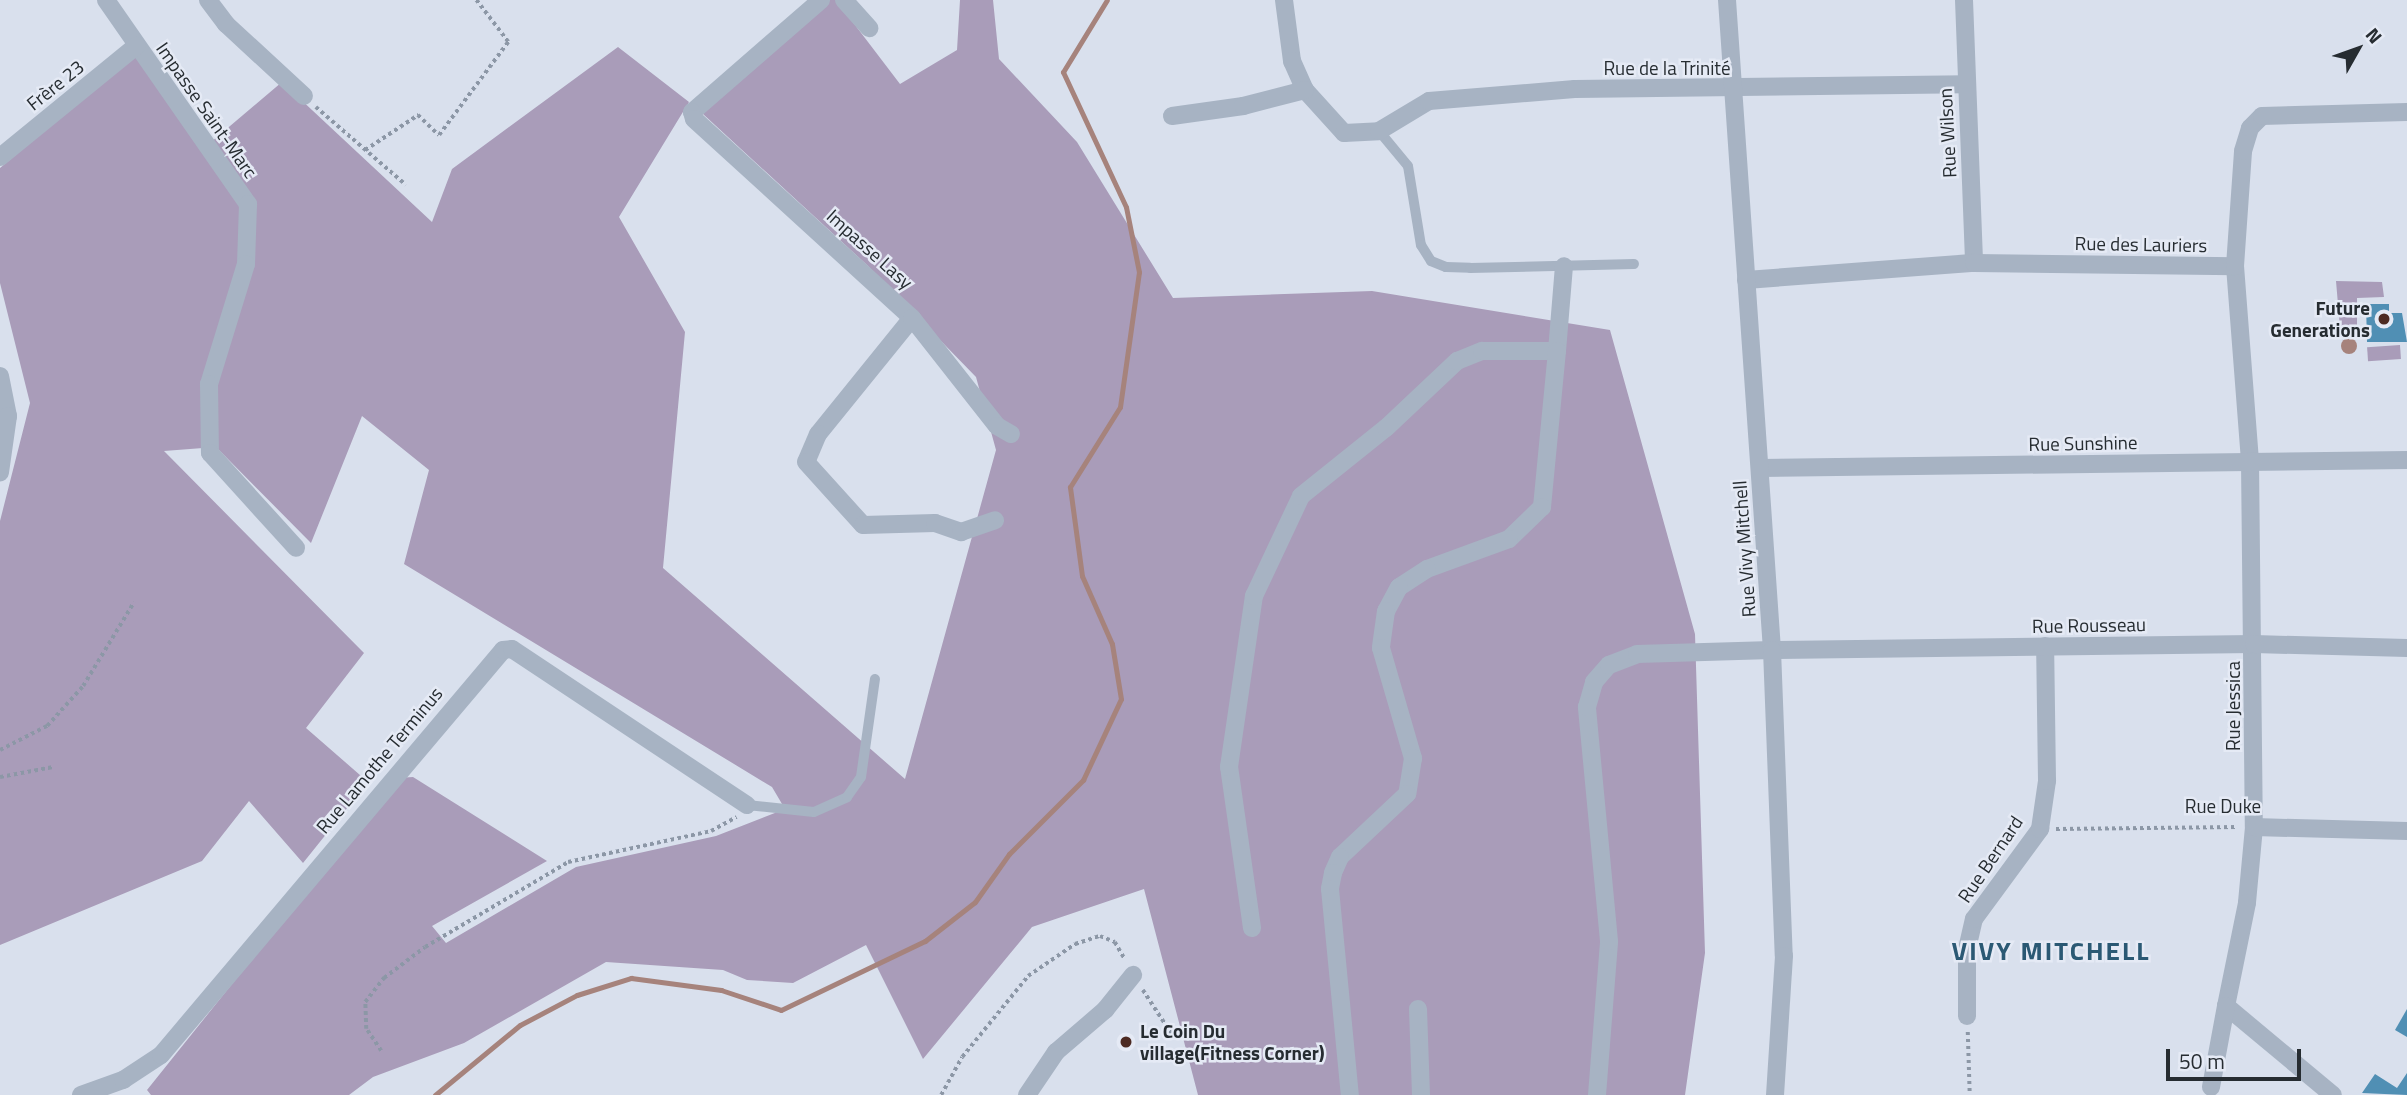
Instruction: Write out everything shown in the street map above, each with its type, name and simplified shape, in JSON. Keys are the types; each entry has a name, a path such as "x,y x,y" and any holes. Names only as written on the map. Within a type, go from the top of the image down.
{"street":[{"name":"Impasse Saint-Marc","path":"106,0 248,204 246,264 209,383 210,453 296,548"},
{"path":"208,0 226,24 304,96"},
{"name":"Impasse Lasy","path":"821,0 696,106 694,119 912,318 818,434 806,462 863,525 935,523 961,532 995,520"},
{"path":"844,0 869,27"},
{"path":"1284,0 1292,61 1305,90 1344,132 1379,131"},
{"name":"Rue Vivy Mitchell","path":"1727,0 1772,650 1784,956 1775,1095"},
{"name":"Rue Wilson","path":"1964,0 1965,84 1974,263"},
{"name":"Frère 23","path":"0,157 136,46"},
{"name":"Rue de la Trinité","path":"1379,131 1429,101 1575,89 1965,84"},
{"path":"1172,116 1243,106 1305,90"},
{"name":"Rue des Lauriers","path":"1746,280 1974,263 2235,266 2243,151 2250,128 2262,116 2407,112"},
{"path":"1350,1095 1330,889 1340,857 1407,794 1413,758 1381,648 1386,611 1399,587 1427,569 1509,539 1542,507 1564,265"},
{"name":"Rue Jessica","path":"2213,1091 2226,1006 2247,903 2254,827 2250,461 2235,266"},
{"path":"912,318 997,426 1011,434"},
{"path":"1252,928 1229,767 1254,596 1301,496 1386,428 1457,361 1482,351 1557,351"},
{"path":"0,376 8,415 0,472"},
{"name":"Rue Sunshine","path":"1760,468 2407,460"},
{"name":"Rue Rousseau","path":"1597,1095 1609,941 1587,707 1594,682 1609,665 1626,656 1772,650 2254,643 2407,648"},
{"name":"Rue Bernard","path":"1967,1016 1967,949 1974,919 2040,829 2046,781 2045,646"},
{"name":"Rue Lamothe Terminus","path":"81,1095 123,1080 161,1055 503,650 512,649 747,805"},
{"name":"Rue Duke","path":"2254,827 2407,831"},
{"path":"1027,1095 1056,1052 1105,1010 1133,975"},
{"path":"2226,1006 2333,1095"},
{"path":"1418,1009 1421,1095"}],"lane":[{"path":"1379,131 1408,166 1421,245 1431,261 1446,267 1634,264"},
{"path":"747,805 814,812 847,797 861,777 874,679"}],"path":[{"path":"365,150 418,115 439,135 508,42 476,0"},
{"path":"304,96 406,185"},
{"path":"0,750 47,726 83,685 134,602"},
{"path":"0,777 54,768"},
{"path":"381,1051 366,1029 366,1002 384,978 425,947 568,862 711,831 747,805"},
{"name":"Rue Duke","path":"2040,829 2254,827"},
{"path":"940,1095 962,1057 1002,1004 1028,976 1074,943 1100,936 1115,942 1173,1036"},
{"path":"1967,1016 1970,1095"}],"shaded area":[{"path":"829,0 836,0 900,84 957,50 960,0 993,0 999,59 1077,142 1173,298 1372,291 1610,330 1695,634 1705,953 1685,1095 1198,1095 1144,889 1032,927 923,1059 866,945 793,983 747,980 723,970 606,962 464,1043 373,1077 349,1095 151,1095 147,1090 397,778 413,777 547,861 432,926 446,943 576,867 716,836 785,809 772,787 404,564 429,470 362,416 311,543 216,447 164,451 364,653 306,728 368,782 303,863 249,801 202,861 0,945 0,521 30,403 0,283 0,168 137,54 210,143 282,82 432,222 452,169 618,47 689,102 619,217 685,332 663,568 905,779 996,450 976,377 867,265 703,114 706,103"},
{"path":"2336,281 2382,282 2384,297 2357,298 2357,330 2340,328"},
{"path":"2346,338 2352,338 2357,346 2355,352 2346,354 2341,349 2341,343"},
{"path":"2400,345 2401,359 2368,361 2367,347"}],"building":[{"name":"Future Generations","path":"2366,304 2389,304 2389,313 2402,313 2407,342 2367,342"},
{"path":"2407,1009 2407,1037 2395,1030"},
{"path":"2407,1073 2407,1095 2362,1093 2375,1074 2397,1088"}],"waterway":[{"path":"435,1095 520,1025 577,995 631,978 721,990 781,1010 925,941 975,902 1009,854 1083,780 1121,699 1112,644 1082,576 1070,487 1120,407 1139,272 1126,207 1063,72 1107,0"}],"place":[{"name":"Future Generations","path":"2384,319"},
{"name":"Le Coin Du village(Fitness Corner)","path":"1126,1042"}],"district":[{"name":"VIVY MITCHELL","path":"2051,951"}]}
